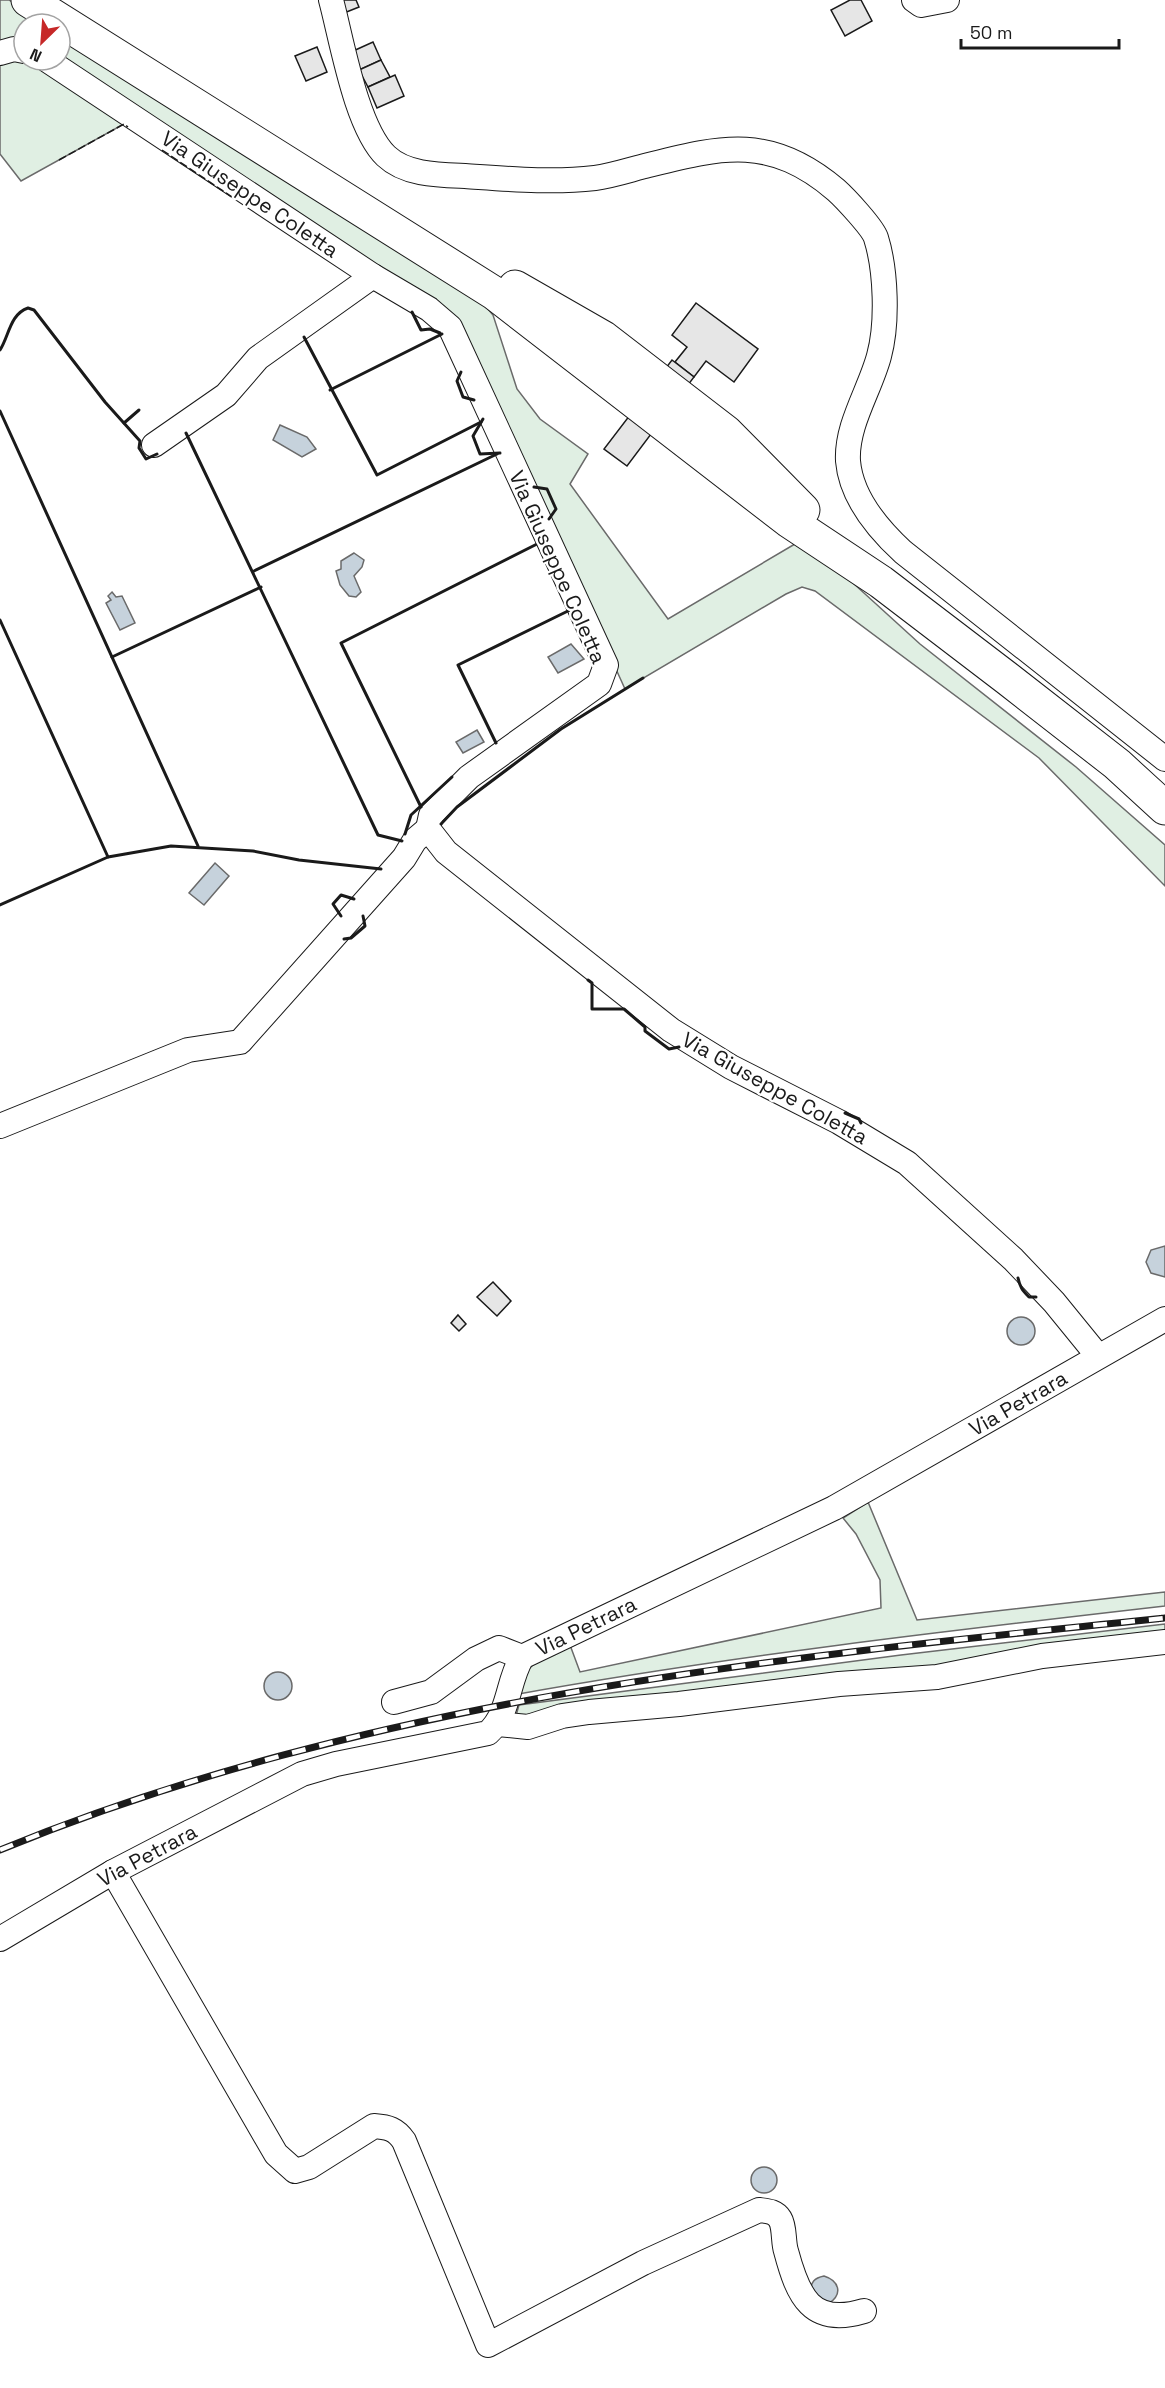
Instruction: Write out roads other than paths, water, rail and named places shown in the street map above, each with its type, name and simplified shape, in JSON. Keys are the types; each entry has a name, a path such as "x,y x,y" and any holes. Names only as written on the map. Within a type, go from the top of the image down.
{"highway":[{"path":"28,0 494,293 789,521 881,582 1108,757 1165,808"},
{"path":"58,0 503,280 604,338 726,432 802,509 881,582"}],"street":[{"path":"332,0 356,98 373,139 387,156 403,166 429,174 550,181 598,178 730,148 756,150 780,157 815,175 838,191 876,236 885,305 879,356 850,441 848,461 858,495 879,530 903,552 1165,759"},
{"path":"914,0 921,5 947,0"},
{"name":"Via Giuseppe Coletta","path":"65,72 373,276 429,309 450,327 606,665 598,684 470,777 431,815 429,829 446,852 671,1030 730,1068 839,1122 907,1162 1013,1259 1054,1302 1098,1356"},
{"path":"154,445 226,395 258,358 373,276"},
{"path":"0,1126 188,1050 240,1042 404,858 415,840 429,829"},
{"name":"Via Petrara","path":"0,1939 112,1872 302,1774 336,1764 488,1733 498,1724 516,1667 522,1657 834,1508 1165,1319"},
{"path":"498,1724 528,1727 562,1716 589,1712 679,1704 839,1684 937,1677 1042,1656 1165,1642"},
{"path":"394,1702 431,1692 476,1659 499,1648 522,1657"},
{"path":"112,1872 276,2154 286,2165 295,2171 309,2167 374,2126 387,2127 398,2132 404,2141 488,2344 643,2263 759,2210 771,2211 780,2219 785,2250 800,2293 809,2306 823,2313 845,2317 864,2311"}],"railway":[{"path":"0,1850 140,1798 283,1755 427,1720 574,1692 721,1669 869,1650 1165,1618"}]}
